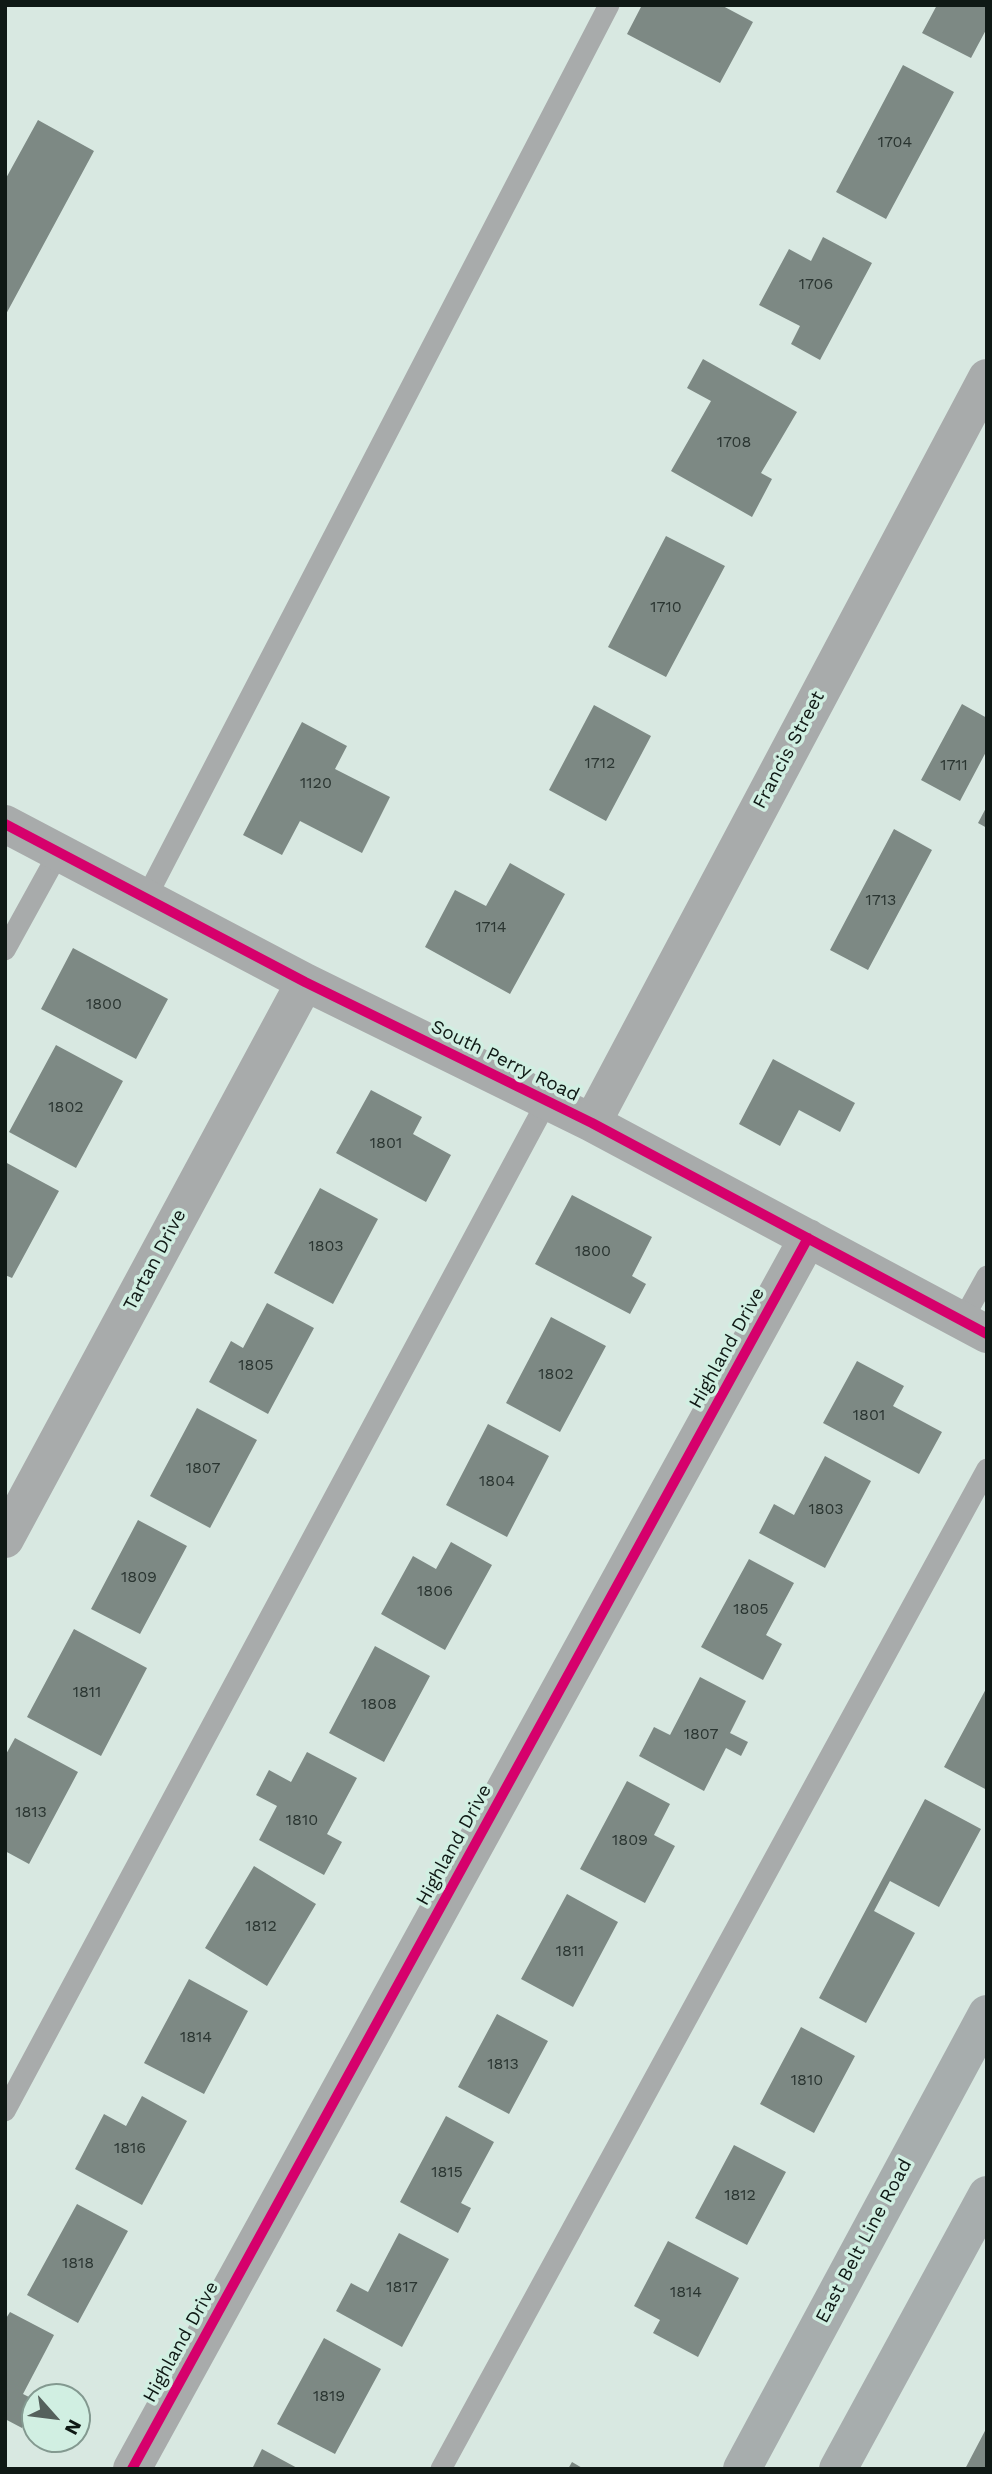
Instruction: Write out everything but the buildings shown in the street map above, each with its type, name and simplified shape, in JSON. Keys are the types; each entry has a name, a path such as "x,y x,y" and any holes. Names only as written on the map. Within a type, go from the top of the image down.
{"main road":[{"name":"East Belt Line Road","path":"742,2469 987,2014"},
{"path":"838,2469 987,2195"}],"street":[{"name":"Francis Street","path":"592,1123 987,378"},
{"name":"South Perry Road","path":"5,824 305,982 592,1123 975,1327"},
{"name":"Tartan Drive","path":"5,1539 305,982"},
{"name":"Highland Drive","path":"132,2469 808,1238"}],"lane":[{"path":"146,898 609,5"},
{"path":"5,950 59,852"},
{"path":"5,2111 548,1101"},
{"path":"975,1327 987,1276"},
{"path":"441,2469 987,1469"}],"cycle path":[{"path":"5,824 305,982 592,1123 987,1334"},
{"path":"132,2469 808,1238"}]}
